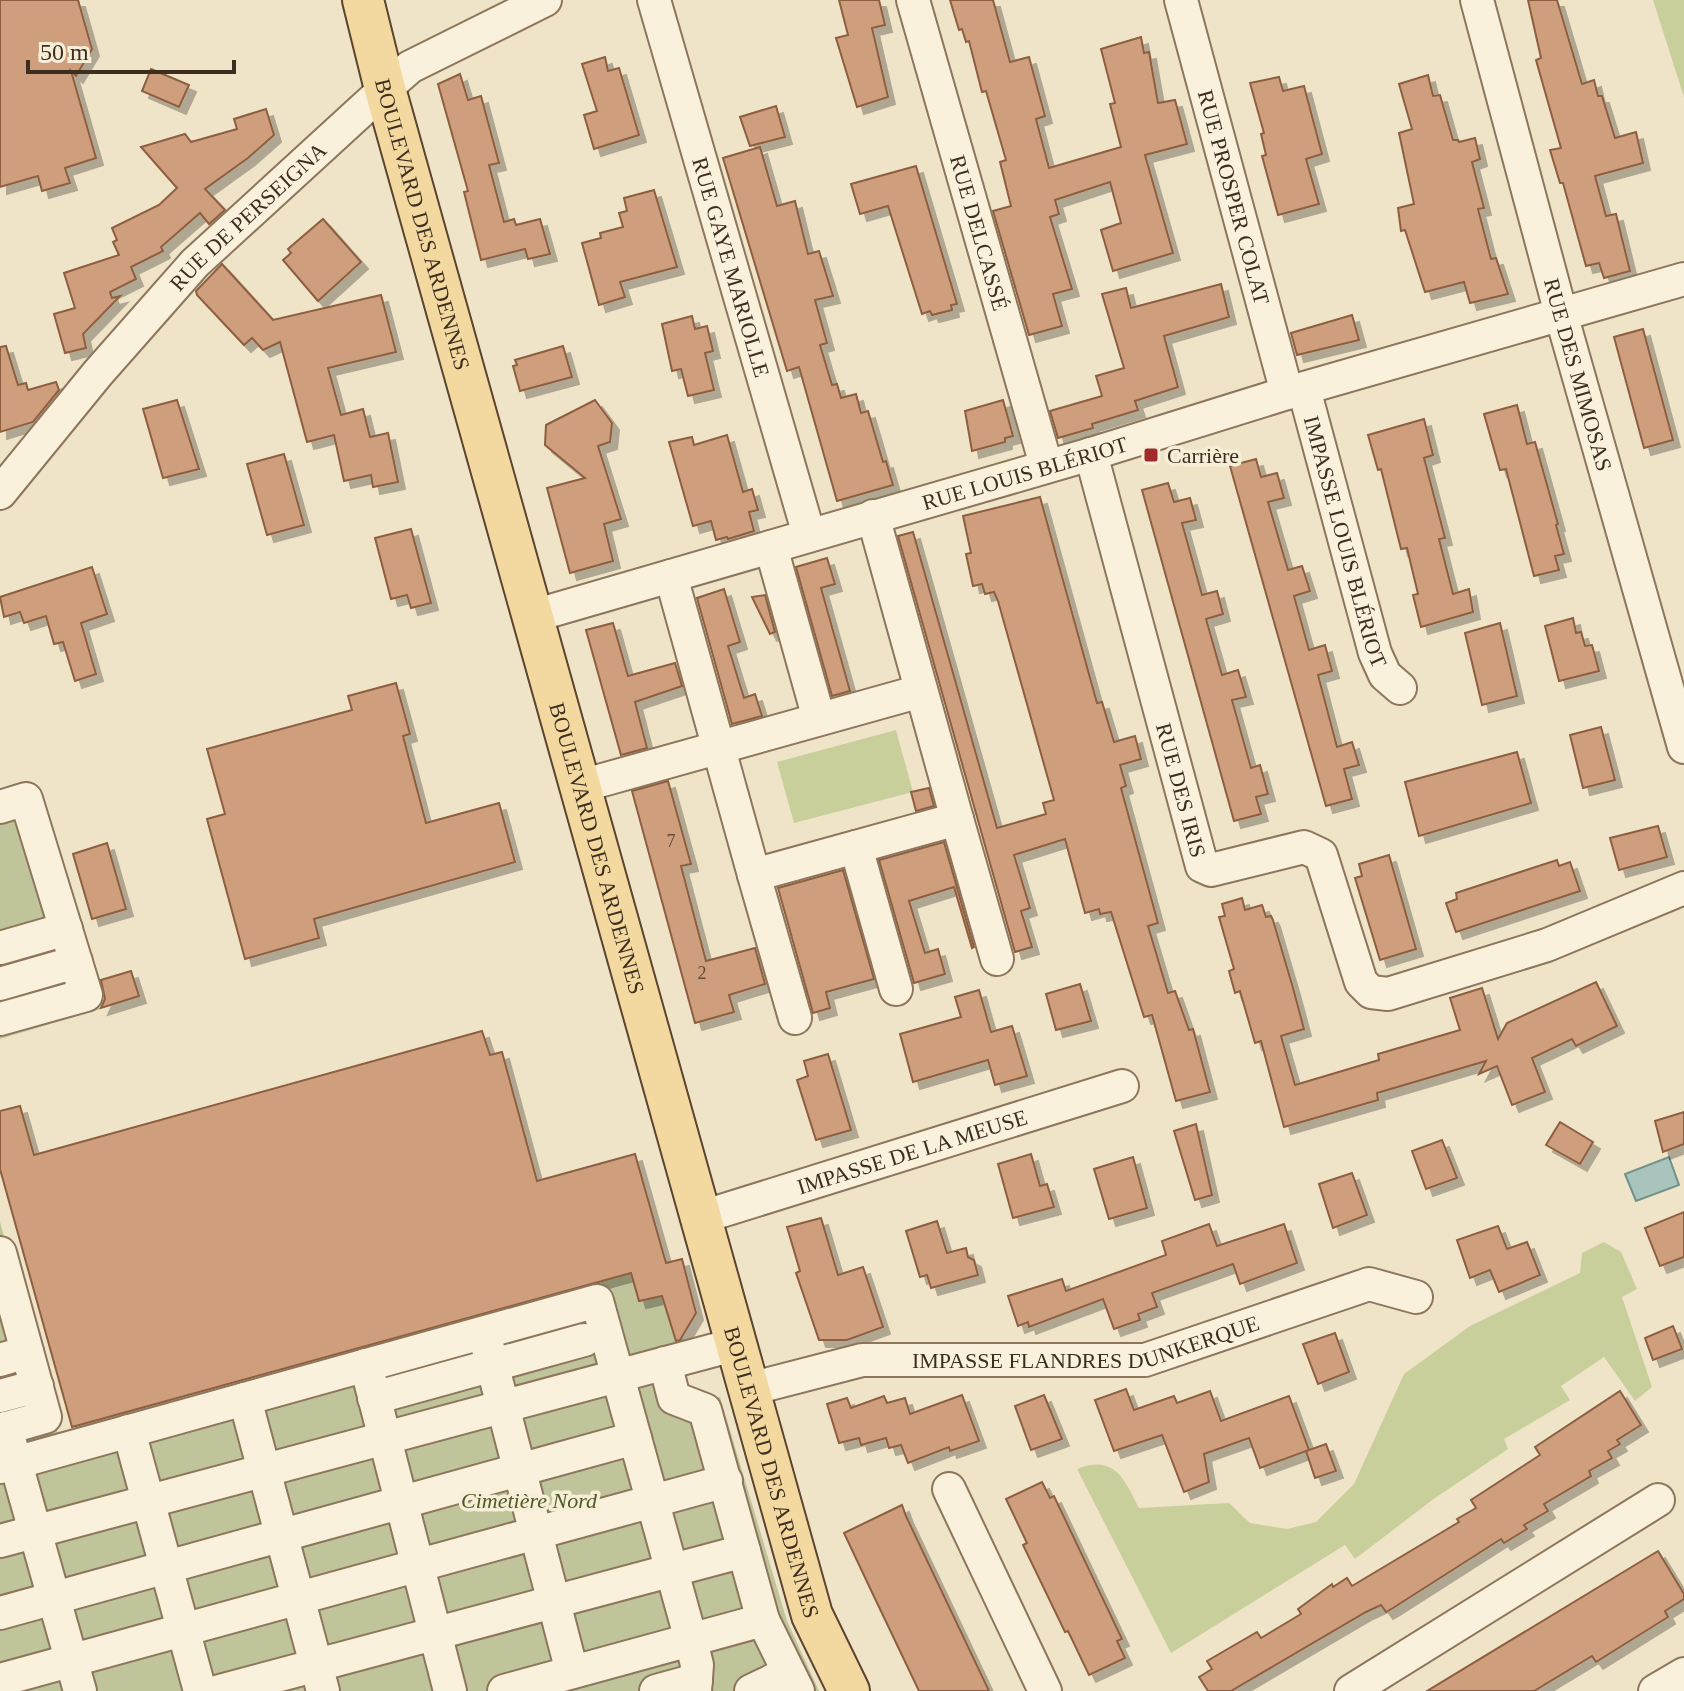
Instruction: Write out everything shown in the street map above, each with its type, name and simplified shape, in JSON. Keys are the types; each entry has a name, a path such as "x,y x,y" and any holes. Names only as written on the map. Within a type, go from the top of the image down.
{"main road":[{"name":"BOULEVARD DES ARDENNES","path":"363,0 385,89 812,1615 849,1691"}],"street":[{"name":"RUE DE PERSEIGNA","path":"0,493 98,373 195,263 385,89 410,67 545,0"},
{"name":"RUE GAYE MARIOLLE","path":"654,0 809,535"},
{"name":"RUE DELCASSÉ","path":"913,0 1046,465"},
{"name":"RUE PROSPER COLAT","path":"1181,0 1296,391"},
{"name":"RUE DES MIMOSAS","path":"1477,0 1561,314 1684,747"},
{"name":"RUE LOUIS BLÉRIOT","path":"533,616 1684,279"},
{"name":"IMPASSE LOUIS BLÉRIOT","path":"1296,391 1375,653 1385,675 1400,688"},
{"name":"RUE DES IRIS","path":"1091,454 1202,866 1211,870 1304,847 1321,855 1361,982 1371,992 1388,994 1547,945 1684,888"},
{"path":"873,516 997,959"},
{"path":"771,547 819,719"},
{"path":"671,576 795,1018"},
{"path":"581,786 921,691"},
{"path":"0,807 26,799 86,995 0,1019"},
{"path":"754,875 957,819"},
{"path":"856,847 896,989"},
{"path":"0,948 66,929"},
{"path":"0,984 76,962"},
{"name":"IMPASSE DE LA MEUSE","path":"702,1217 1122,1086"},
{"name":"IMPASSE FLANDRES DUNKERQUE","path":"750,1389 862,1360 1145,1360 1369,1284 1416,1297"},
{"path":"5,1290 14,1356 37,1386 45,1417 3,1429 8,1465 36,1531 80,1691"},
{"path":"8,1465 597,1301 697,1665 696,1685 656,1691"},
{"path":"484,1333 572,1672"},
{"path":"374,1398 584,1340"},
{"path":"0,1541 737,1344"},
{"path":"665,1363 674,1398 705,1410 763,1620 793,1682 751,1691"},
{"path":"366,1365 450,1691"},
{"path":"0,1396 37,1386"},
{"path":"245,1399 320,1678"},
{"path":"129,1431 200,1691"},
{"path":"0,1613 635,1438"},
{"path":"0,1680 726,1481"},
{"path":"949,1489 1045,1691"},
{"path":"1351,1691 1658,1500"},
{"path":"220,1691 320,1678 435,1633 744,1551"},
{"path":"504,1691 763,1620"},
{"path":"1655,1691 1684,1674"}],"green space":[{"path":"1653,0 1684,0 1684,97"},
{"path":"896,730 913,792 794,823 777,762"},
{"path":"32,787 100,1009 0,1039 0,796"},
{"name":"Cimetière Nord","path":"0,1222 58,1434 631,1273 639,1301 662,1296 672,1330 682,1336 690,1370 685,1380 688,1391 706,1400 720,1397 787,1621 819,1691 0,1691"},
{"path":"1604,1242 1621,1252 1637,1289 1622,1297 1652,1387 1635,1401 1604,1357 1561,1386 1570,1400 1504,1439 1508,1449 1435,1498 1355,1559 1345,1545 1171,1653 1077,1469 1090,1465 1109,1467 1123,1479 1139,1508 1229,1503 1250,1523 1287,1529 1316,1522 1354,1484 1404,1374 1470,1326 1580,1273 1582,1253"}],"water":[{"path":"1669,1157 1679,1185 1636,1201 1625,1174"}],"building":[{"path":"0,0 78,0 92,49 76,76 71,71 96,158 65,168 70,183 42,191 38,176 0,187"},
{"path":"839,0 879,0 885,25 872,28 888,97 857,107 836,38 848,35"},
{"path":"950,0 993,0 1010,62 1029,57 1045,116 1036,119 1049,168 1121,147 1110,104 1115,103 1101,49 1141,37 1144,53 1149,52 1158,103 1175,100 1187,144 1145,155 1173,253 1113,271 1101,230 1121,223 1110,182 1055,200 1059,214 1050,217 1072,289 1053,294 1062,326 1029,335 993,211 1011,206 1000,162 1006,160 986,91 982,92 969,41 966,42 962,29 959,30"},
{"path":"1528,0 1557,0 1582,84 1594,80 1615,138 1636,132 1643,163 1595,176 1606,216 1616,214 1630,271 1604,278 1599,263 1586,266 1563,183 1560,183 1550,150 1561,148 1536,60 1541,58"},
{"path":"605,57 608,71 619,68 639,135 594,149 584,115 597,111 582,64"},
{"path":"151,69 189,85 179,107 142,91"},
{"path":"460,74 468,100 481,96 499,163 489,165 504,222 514,219 516,225 540,219 550,254 528,259 525,249 481,260 464,192 468,191 438,84"},
{"path":"1428,75 1433,96 1440,95 1453,140 1459,142 1475,138 1480,159 1472,162 1484,208 1478,209 1491,259 1496,258 1508,294 1470,303 1464,282 1425,292 1405,230 1401,231 1398,208 1414,204 1399,133 1412,129 1399,84"},
{"path":"1279,77 1283,91 1304,86 1322,154 1306,159 1319,204 1278,215 1262,156 1266,155 1261,134 1264,133 1250,83"},
{"path":"776,106 785,137 750,146 740,117"},
{"path":"266,109 274,135 205,189 225,210 209,224 200,213 161,247 163,251 131,267 136,279 110,292 112,298 120,296 83,334 86,348 65,353 54,314 75,308 64,273 119,255 113,242 117,240 112,228 159,205 177,188 141,147 185,134 191,142 237,129 234,119"},
{"path":"760,147 777,206 795,201 808,254 819,251 833,296 815,300 827,343 820,345 832,385 837,384 841,398 856,394 861,413 868,411 893,485 837,501 799,367 787,371 723,158"},
{"path":"916,166 957,304 951,305 952,310 932,315 930,311 922,314 888,206 860,214 851,184"},
{"path":"654,190 677,267 620,282 625,297 599,305 582,243 601,238 600,233 623,227 619,213 627,211 624,198"},
{"path":"323,219 361,262 318,301 283,260 291,253 288,249"},
{"path":"222,264 273,320 381,295 396,352 328,368 341,415 363,409 370,437 388,433 398,482 373,487 371,475 344,481 334,435 307,442 280,342 263,350 252,338 244,345 197,295 196,291"},
{"path":"1221,284 1229,317 1164,336 1178,387 1135,401 1138,410 1058,438 1050,411 1102,396 1096,376 1124,368 1102,294 1126,288 1131,308"},
{"path":"1352,315 1359,340 1297,355 1291,333"},
{"path":"692,316 695,329 707,326 713,351 705,353 714,390 688,396 681,369 672,371 662,324"},
{"path":"1643,329 1673,440 1644,448 1614,337"},
{"path":"6,346 18,385 26,383 28,390 56,382 59,390 33,422 0,432 0,347"},
{"path":"563,346 572,377 520,391 513,366 517,365 515,360"},
{"path":"177,400 199,469 163,478 143,409"},
{"path":"595,400 612,423 610,442 598,446 621,519 604,524 613,561 570,573 547,488 585,478 545,445 546,425"},
{"path":"1003,400 1013,436 1005,438 1005,442 972,451 965,411"},
{"path":"1517,405 1527,444 1535,442 1564,554 1555,556 1559,570 1534,576 1506,469 1500,470 1484,414"},
{"path":"1424,419 1433,455 1424,458 1445,538 1439,539 1453,594 1469,589 1473,612 1421,627 1413,595 1418,594 1407,548 1401,549 1381,469 1378,470 1368,435"},
{"path":"727,435 743,492 752,489 758,510 749,512 754,531 716,540 711,521 693,526 669,442 692,437 694,445"},
{"path":"284,454 304,525 267,535 247,464"},
{"path":"1256,459 1261,477 1277,473 1284,498 1268,502 1288,570 1302,566 1310,591 1294,596 1309,650 1325,645 1332,671 1318,675 1337,747 1352,742 1359,765 1344,769 1352,799 1326,806 1230,466"},
{"path":"1168,483 1174,502 1190,498 1196,520 1182,523 1202,595 1217,591 1223,614 1206,619 1222,675 1238,670 1246,697 1232,700 1251,768 1260,765 1268,794 1256,797 1261,814 1234,821 1142,490"},
{"path":"1040,497 1097,703 1102,702 1114,742 1135,736 1141,759 1120,765 1126,786 1121,788 1158,923 1148,926 1168,993 1175,991 1189,1030 1193,1029 1210,1092 1176,1101 1152,1015 1144,1017 1111,912 1100,914 1099,909 1085,913 1065,839 1014,855 1030,908 1021,911 1032,947 1015,952 898,536 913,532 997,828 1046,814 1043,803 1054,800 998,601 994,592 985,594 982,584 973,586 966,554 971,553 963,516"},
{"path":"411,529 431,603 411,608 407,595 391,599 375,538"},
{"path":"827,558 835,584 821,588 850,691 832,696 796,567"},
{"path":"92,567 107,614 81,623 96,674 75,681 63,642 54,644 46,616 24,623 20,612 4,617 0,597"},
{"path":"724,589 740,642 728,646 744,698 755,694 762,716 732,724 697,598"},
{"path":"765,595 775,632 770,634 752,597"},
{"path":"1573,618 1576,633 1581,632 1585,646 1592,645 1599,671 1559,681 1545,626"},
{"path":"613,623 628,676 675,663 682,686 635,702 647,748 621,755 586,630"},
{"path":"1500,623 1517,696 1482,705 1465,633"},
{"path":"396,683 410,734 403,736 426,823 499,803 515,862 314,919 319,938 245,959 207,819 225,814 207,749 352,710 348,696"},
{"path":"1601,727 1615,780 1583,788 1570,735"},
{"path":"1517,752 1531,803 1419,836 1405,782"},
{"path":"668,781 691,864 681,866 706,961 755,948 765,984 729,995 734,1012 695,1023 632,791"},
{"path":"929,788 934,806 916,811 911,792"},
{"path":"1658,826 1667,857 1619,870 1610,838"},
{"path":"944,842 974,947 954,887 909,901 925,953 938,949 945,974 914,983 879,860"},
{"path":"107,843 126,909 92,919 73,854"},
{"path":"1389,855 1416,949 1380,960 1355,878 1362,876 1359,864"},
{"path":"1557,860 1559,866 1570,862 1580,891 1456,932 1446,903 1457,899 1456,893"},
{"path":"843,870 874,979 826,992 830,1008 813,1013 778,888"},
{"path":"1242,898 1245,910 1262,905 1266,917 1271,916 1293,988 1304,1029 1281,1036 1295,1085 1379,1060 1378,1054 1460,1030 1450,998 1482,988 1498,1039 1507,1023 1596,982 1617,1026 1576,1046 1572,1039 1532,1058 1545,1092 1512,1105 1497,1066 1479,1074 1486,1061 1377,1093 1378,1100 1284,1127 1261,1041 1255,1043 1240,991 1235,993 1229,971 1234,969 1219,917 1225,916 1222,904"},
{"path":"131,971 139,996 101,1008 105,999 101,980"},
{"path":"1080,984 1091,1021 1056,1030 1046,994"},
{"path":"979,990 991,1032 1012,1026 1027,1076 995,1085 988,1060 913,1082 900,1034 961,1017 955,997"},
{"path":"482,1031 490,1055 502,1052 537,1181 635,1154 666,1263 682,1259 696,1313 680,1340 676,1341 662,1296 639,1301 631,1273 72,1427 0,1169 0,1111 20,1106 34,1155"},
{"path":"828,1054 851,1130 816,1140 797,1080 808,1076 804,1061"},
{"path":"1684,1112 1684,1144 1663,1152 1655,1121"},
{"path":"1560,1122 1593,1142 1580,1164 1546,1145"},
{"path":"1196,1124 1212,1195 1195,1200 1174,1131"},
{"path":"1442,1140 1457,1178 1426,1189 1412,1151"},
{"path":"1031,1154 1040,1186 1047,1184 1054,1207 1013,1218 998,1164"},
{"path":"1133,1157 1147,1208 1109,1219 1094,1169"},
{"path":"1352,1173 1367,1215 1333,1228 1319,1184"},
{"path":"1684,1212 1684,1257 1660,1266 1645,1228"},
{"path":"821,1218 838,1275 863,1267 883,1327 847,1340 819,1340 796,1273 800,1271 787,1227"},
{"path":"937,1221 947,1253 966,1248 968,1257 974,1260 978,1275 931,1288 927,1275 920,1277 906,1231"},
{"path":"1209,1224 1217,1246 1284,1224 1297,1263 1240,1284 1233,1264 1152,1293 1157,1307 1138,1314 1140,1320 1114,1329 1103,1299 1029,1327 1028,1322 1018,1326 1008,1296 1062,1279 1066,1291 1166,1255 1162,1241"},
{"path":"1498,1226 1507,1249 1527,1242 1540,1275 1499,1292 1490,1270 1470,1278 1457,1240"},
{"path":"1673,1326 1682,1349 1653,1360 1645,1338"},
{"path":"1335,1333 1349,1372 1318,1384 1303,1344"},
{"path":"1126,1389 1134,1410 1174,1396 1177,1403 1210,1391 1221,1421 1289,1396 1309,1450 1260,1468 1249,1438 1204,1454 1209,1482 1184,1492 1162,1435 1114,1451 1095,1400"},
{"path":"1620,1391 1641,1425 1617,1440 1620,1444 1608,1451 1612,1458 1589,1471 1591,1476 1544,1504 1548,1511 1524,1525 1527,1529 1504,1543 1501,1539 1386,1612 1381,1605 1366,1612 1231,1691 1208,1691 1199,1677 1212,1669 1207,1661 1257,1632 1261,1638 1301,1614 1298,1609 1332,1584 1333,1587 1347,1578 1352,1586 1459,1522 1457,1519 1476,1508 1471,1500 1540,1455 1535,1447"},
{"path":"962,1395 979,1441 950,1451 949,1447 908,1463 901,1445 889,1448 886,1438 861,1445 859,1438 839,1443 827,1404 847,1398 851,1408 884,1396 887,1403 905,1398 910,1414"},
{"path":"1044,1395 1062,1439 1031,1450 1015,1406"},
{"path":"1326,1444 1336,1471 1315,1478 1306,1451"},
{"path":"1042,1482 1050,1498 1054,1496 1122,1639 1117,1641 1125,1658 1089,1675 1023,1545 1027,1543 1006,1499"},
{"path":"902,1505 989,1691 919,1691 844,1533"},
{"path":"1658,1551 1684,1599 1665,1611 1668,1617 1596,1662 1592,1656 1534,1691 1427,1691"}],"place":[{"name":"Carrière","path":"1151,455"}]}
